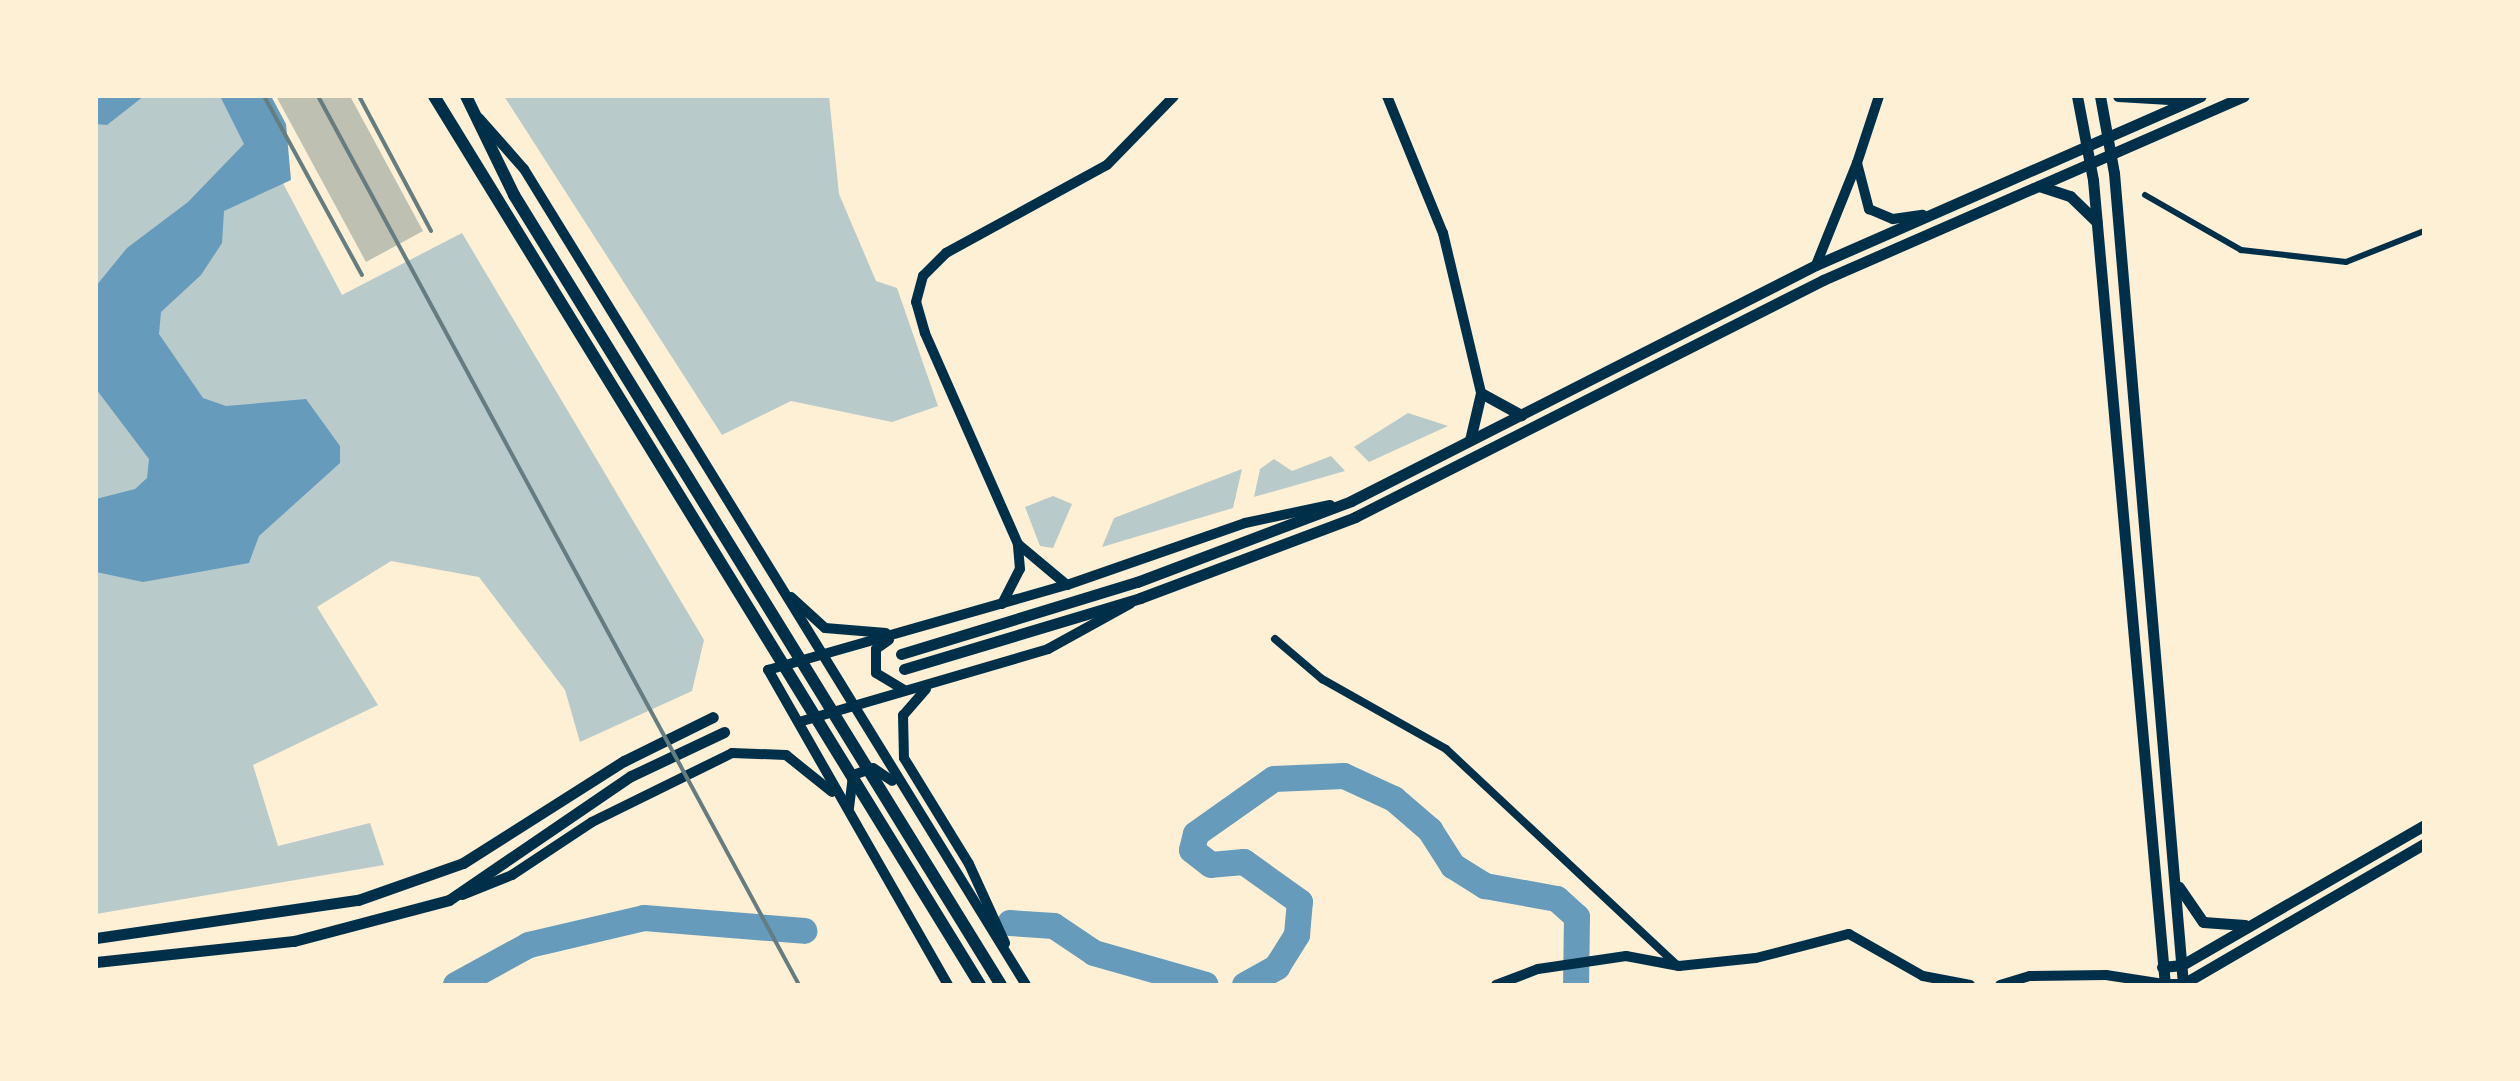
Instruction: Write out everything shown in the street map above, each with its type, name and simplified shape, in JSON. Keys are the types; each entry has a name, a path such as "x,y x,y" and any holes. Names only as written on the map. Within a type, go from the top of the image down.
{"main road":[{"path":"434,96 980,985"},
{"path":"466,96 514,195 1001,985"},
{"path":"2077,96 2089,142 2097,222 2165,985 2183,985 2424,844"},
{"path":"2100,96 2107,136 2183,985"},
{"path":"2118,96 2196,98"},
{"path":"904,669 1140,598 1355,517 1823,280 2244,96"},
{"path":"901,654 1137,582 1351,501 1816,265 2089,142 2196,98"},
{"path":"2039,186 2070,196 2097,222"},
{"path":"1470,440 1481,393 1521,415"},
{"path":"96,938 358,900 463,863 624,761 713,717"},
{"path":"96,962 197,947 294,941 449,900 631,776 724,732"},
{"path":"2162,967 2182,965 2424,825"},
{"path":"2174,876 2203,922 2224,929 2254,924"}],"street":[{"path":"1002,604 1020,569 1018,544 925,333 916,302 923,276 946,253 1107,165 1174,96"},
{"path":"1387,96 1443,233 1481,393"},
{"path":"1816,265 1857,163 1879,96"},
{"path":"475,112 524,169 825,659 900,788 1023,980"},
{"path":"1857,163 1869,209 1893,219 1923,215"},
{"path":"2145,195 2241,250 2346,262 2424,231"},
{"path":"948,985 768,670 825,659 900,632 1067,585 1245,523 1351,501"},
{"path":"1018,544 1067,585"},
{"path":"773,577 825,628 851,635 900,632"},
{"path":"799,722 851,705 926,689 1048,649 1140,598"},
{"path":"900,632 876,649 876,673 899,691 926,689"},
{"path":"1275,639 1322,679 1446,749 1679,966"},
{"path":"926,689 903,715 904,758 969,864 1023,980"},
{"path":"449,900 512,875 592,822 732,753 786,755 818,775 849,813"},
{"path":"849,813 846,787 862,769 873,768 900,788"},
{"path":"1496,985 1538,969 1626,956 1679,966 1756,958 1849,934 1923,976 1970,985"},
{"path":"2000,985 2030,976 2106,975 2165,985"}],"shaded area":[{"path":"96,96 237,96 342,295 462,233 704,640 692,691 580,742 565,690 479,577 391,561 317,607 378,705 253,765 278,846 370,823 384,865 96,914"},
{"path":"504,96 829,96 839,194 876,281 897,288 938,406 892,422 791,401 722,435"},
{"path":"1408,413 1448,426 1369,462 1354,447"},
{"path":"1331,456 1345,471 1254,497 1260,469 1274,459 1292,471"},
{"path":"1242,469 1233,508 1102,547 1114,518"},
{"path":"1053,496 1072,504 1053,548 1040,546 1025,507"}],"water":[{"path":"96,96 144,96 107,125 96,124"},
{"path":"220,96 271,96 286,124 291,180 224,211 222,243 201,275 161,312 159,334 203,398 226,406 306,399 340,446 340,463 259,536 249,563 143,582 96,572 96,499 135,489 147,478 149,459 96,389 96,286 127,248 188,202 244,144"}],"building":[{"path":"276,96 350,96 423,231 366,262"}],"waterway":[{"path":"1245,985 1277,967 1297,935 1300,902 1244,862 1211,865 1192,850 1196,834 1274,779 1344,776 1394,799 1430,830 1453,866 1485,886 1557,899 1577,917 1576,985"},
{"path":"456,985 529,945 644,918 804,931"},
{"path":"1010,923 1054,926 1094,953 1206,985"}],"railway":[{"path":"264,96 362,275"},
{"path":"318,96 799,985"},
{"path":"359,96 431,231"}]}
